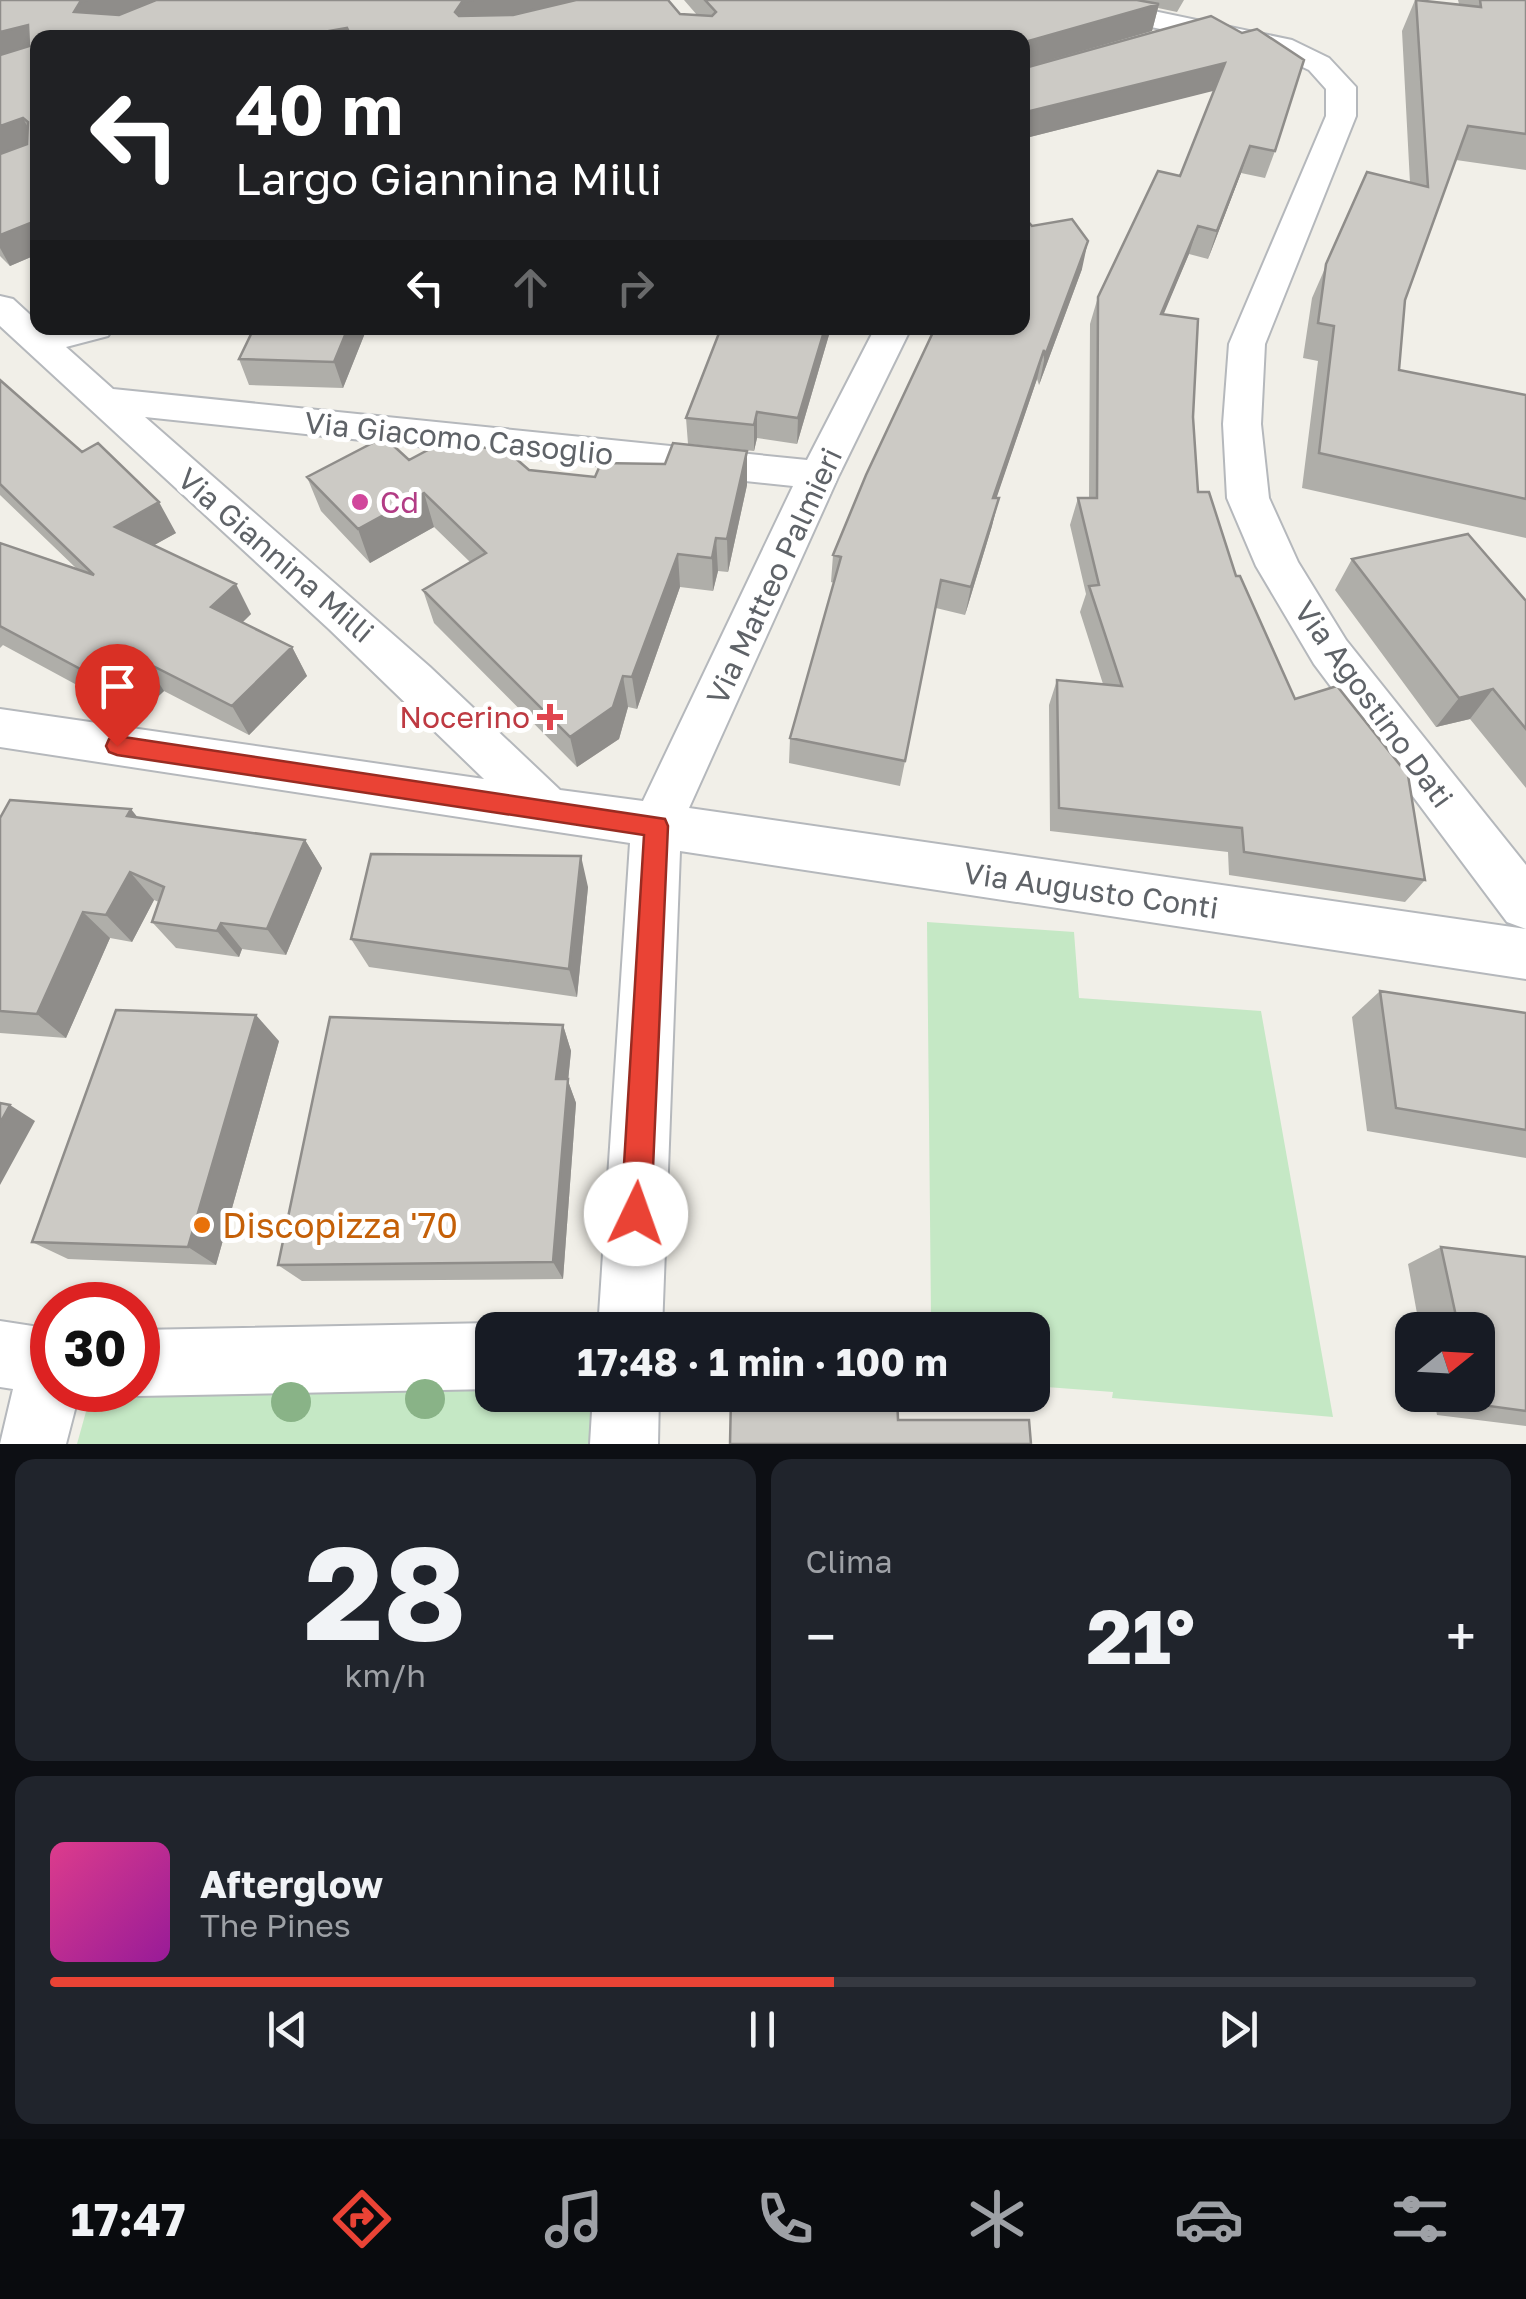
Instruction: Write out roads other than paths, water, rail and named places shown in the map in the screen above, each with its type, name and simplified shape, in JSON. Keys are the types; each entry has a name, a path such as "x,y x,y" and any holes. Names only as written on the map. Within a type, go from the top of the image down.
{"street":[{"name":"Via Agostino Dati","path":"1062,0 1301,53 1334,77 1344,94 1341,116 1247,344 1242,424 1248,498 1290,590 1330,652 1526,905"},
{"path":"1150,44 1205,29"},
{"name":"Via Giannina Milli","path":"0,307 30,335"},
{"name":"Via Giannina Milli","path":"30,335 394,660 547,809"},
{"path":"38,342 66,335"},
{"name":"Via Matteo Palmieri","path":"656,826 819,476 890,335"},
{"name":"Via Giacomo Casoglio","path":"99,400 819,476"},
{"name":"Via Augusto Conti","path":"0,728 1526,954"},
{"path":"631,1312 656,826"},
{"path":"0,1354 30,1361"},
{"path":"160,1363 475,1356"},
{"path":"32,1444 40,1412"},
{"path":"624,1444 625,1412"}],"place":[{"name":"Cd","path":"360,502"},
{"name":"Nocerino","path":"550,717"},
{"name":"Discopizza '70","path":"202,1225"}]}
